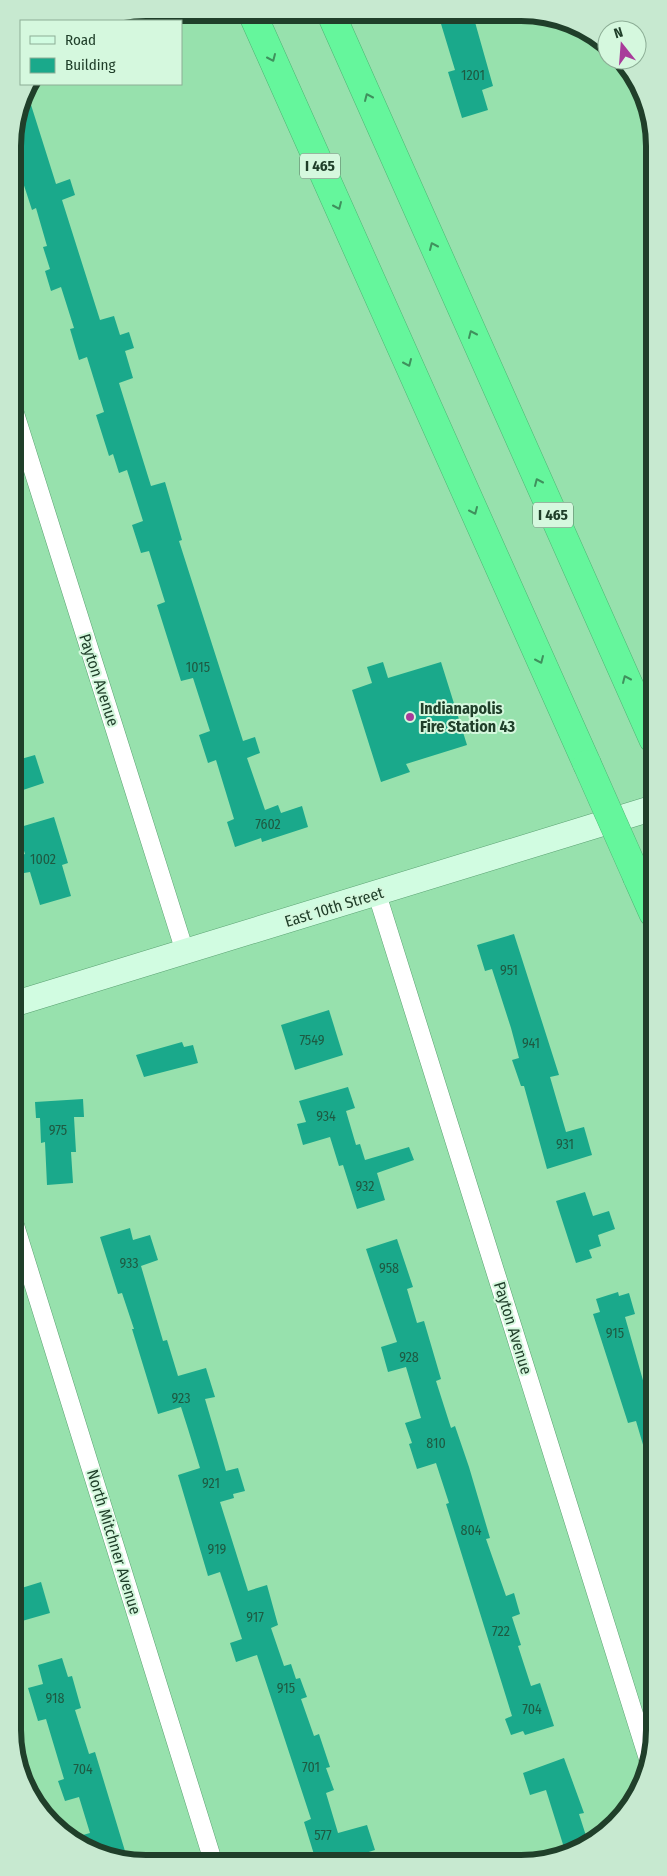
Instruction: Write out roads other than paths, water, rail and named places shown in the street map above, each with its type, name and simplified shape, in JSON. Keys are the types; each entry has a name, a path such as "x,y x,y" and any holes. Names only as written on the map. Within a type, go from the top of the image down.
{"highway":[{"name":"I 465","path":"334,21 646,722"},
{"name":"I 465","path":"256,22 646,897"}],"main road":[{"name":"East 10th Street","path":"21,1002 646,810"}],"street":[{"name":"Payton Avenue","path":"22,435 185,952"},
{"name":"Payton Avenue","path":"377,894 644,1746"},
{"name":"North Mitchner Avenue","path":"21,1245 211,1855"}],"place":[{"name":"Indianapolis Fire Station 43","path":"410,717"}]}
